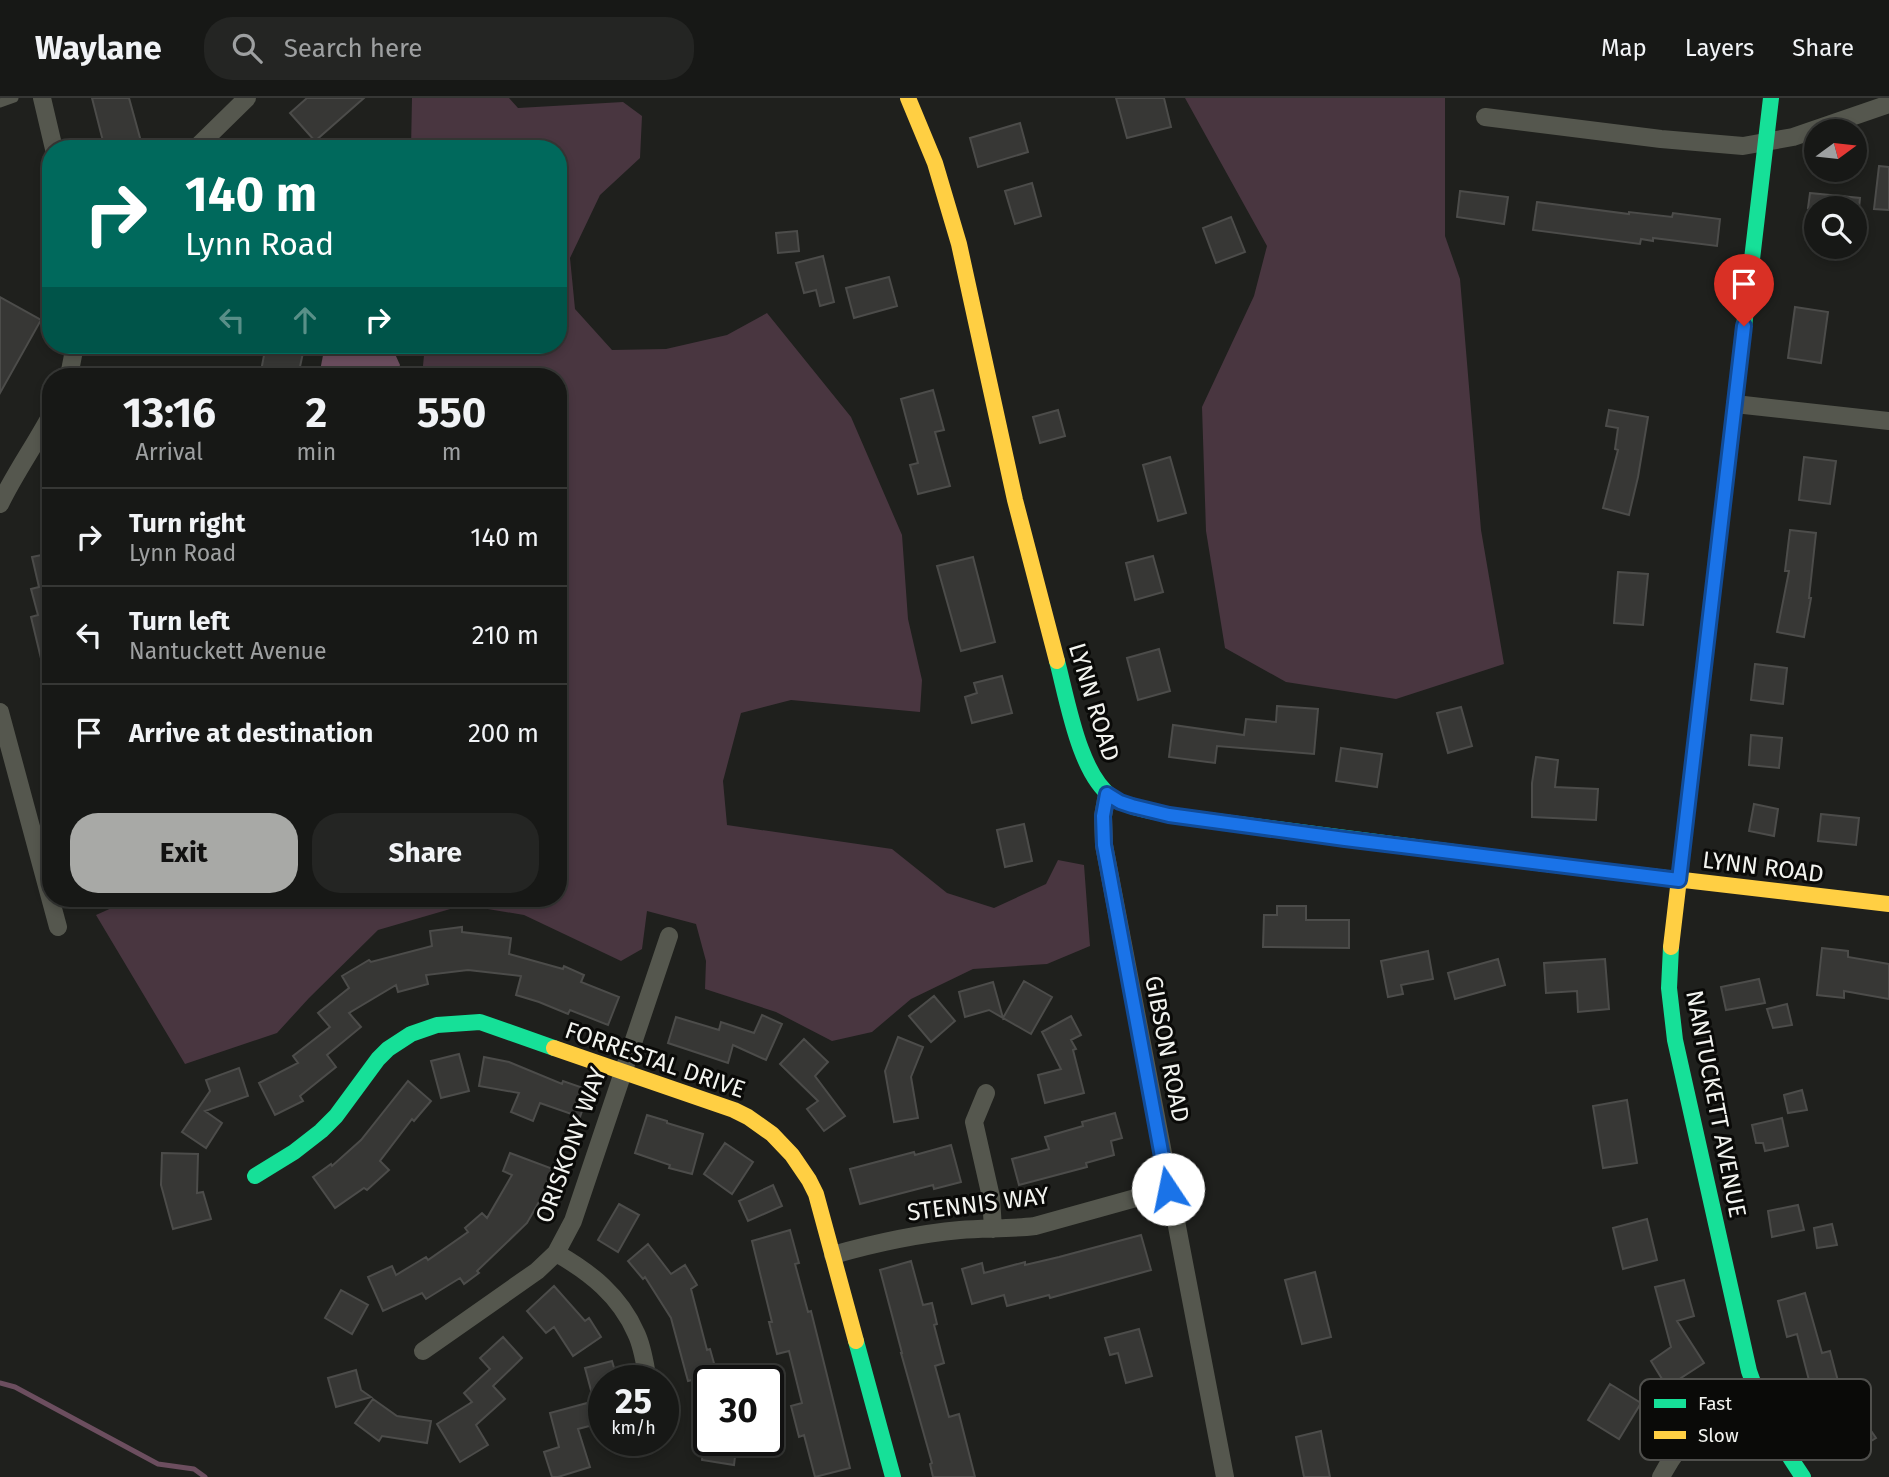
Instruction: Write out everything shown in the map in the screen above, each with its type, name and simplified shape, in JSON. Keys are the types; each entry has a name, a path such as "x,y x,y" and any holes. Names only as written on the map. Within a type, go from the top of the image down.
{"street":[{"path":"42,98 52,140"},
{"path":"204,140 247,98"},
{"name":"LYNN ROAD","path":"908,98 935,163 955,231 1015,500 1079,743 1091,775 1107,794 1120,802 1169,815 1359,841 1889,904"},
{"name":"NANTUCKETT AVENUE","path":"1752,1379 1670,1012 1668,985 1771,98"},
{"path":"1485,117 1743,146 1793,137 1889,104"},
{"path":"1735,404 1889,421"},
{"path":"0,505 42,431"},
{"path":"0,712 42,868"},
{"name":"GIBSON ROAD","path":"1107,794 1103,816 1104,845 1224,1477"},
{"path":"53,907 58,927"},
{"name":"ORISKONY WAY","path":"423,1352 537,1271 556,1252 573,1221 669,936"},
{"name":"FORRESTAL DRIVE","path":"255,1176 327,1125 386,1051 422,1029 457,1021 480,1022 749,1117 775,1136 794,1156 811,1182 822,1212 893,1477"},
{"path":"986,1093 974,1122 991,1197 993,1229"},
{"name":"STENNIS WAY","path":"833,1255 907,1236 1035,1226 1168,1189"},
{"path":"556,1252 591,1275 612,1295 637,1334 644,1365"},
{"path":"1661,1477 1671,1460"},
{"name":"NANTUCKETT AVENUE","path":"1790,1460 1803,1477"}],"lane":[{"path":"0,103 14,98"}],"shaded area":[{"path":"412,98 509,98 518,108 623,102 642,116 640,158 600,195 570,258 575,309 612,350 666,349 727,335 767,313 851,417 902,535 908,619 922,680 920,712 791,700 741,713 723,781 727,825 892,849 947,893 994,908 1046,884 1058,860 1084,865 1090,946 1047,964 973,969 911,999 872,1032 832,1041 776,1012 705,989 706,961 696,924 647,911 642,949 621,961 524,915 476,907 567,907 567,368 423,368 424,354 567,354 567,140 411,140"},
{"path":"1185,98 1445,98 1445,236 1460,279 1481,530 1504,664 1396,699 1286,682 1225,648 1206,531 1202,407 1254,296 1267,246"},
{"path":"323,354 395,354 400,365 399,368 321,368"},
{"path":"114,907 457,907 378,930 277,1033 185,1064 96,915"}],"building":[{"path":"92,98 129,98 141,140 103,140"},
{"path":"307,98 364,98 316,140 290,113"},
{"path":"1116,98 1164,98 1171,127 1127,138"},
{"path":"1020,123 1028,152 978,167 970,138"},
{"path":"1879,166 1889,167 1889,210 1874,209"},
{"path":"1032,183 1041,216 1015,224 1005,191"},
{"path":"1460,191 1508,197 1504,224 1457,217"},
{"path":"1810,193 1840,196 1810,196"},
{"path":"1537,202 1629,214 1672,217 1673,213 1720,219 1717,246 1653,238 1653,241 1641,239 1640,244 1533,230"},
{"path":"1231,217 1245,252 1216,263 1203,228"},
{"path":"797,231 799,251 778,253 776,233"},
{"path":"823,256 834,302 820,306 816,290 804,293 796,263"},
{"path":"889,277 897,306 854,318 846,288"},
{"path":"0,297 41,320 0,393"},
{"path":"1795,307 1828,312 1821,363 1788,358"},
{"path":"264,354 303,354 300,368 262,368"},
{"path":"933,390 944,430 935,432 950,486 918,494 910,465 918,463 901,399"},
{"path":"1058,410 1065,436 1040,443 1033,417"},
{"path":"1609,410 1648,417 1629,515 1603,508 1618,450 1615,449 1618,428 1606,426"},
{"path":"1170,457 1186,513 1158,521 1143,465"},
{"path":"1804,457 1836,461 1830,504 1799,500"},
{"path":"1790,530 1816,533 1811,598 1804,637 1777,632 1789,571 1785,571"},
{"path":"42,555 42,663 31,617 38,615 31,589 39,587 32,557"},
{"path":"1153,556 1163,592 1135,600 1126,563"},
{"path":"973,557 995,642 961,651 937,566"},
{"path":"1618,572 1648,574 1643,625 1614,623"},
{"path":"1159,649 1170,691 1138,700 1127,658"},
{"path":"1755,664 1787,668 1783,704 1751,700"},
{"path":"1002,676 1012,713 972,723 965,697 977,693 974,683"},
{"path":"1277,706 1318,709 1314,754 1217,746 1215,763 1169,757 1173,725 1244,735 1246,719 1276,722"},
{"path":"1461,707 1472,746 1448,753 1437,713"},
{"path":"1751,735 1782,738 1779,768 1749,765"},
{"path":"1341,748 1382,754 1377,787 1336,781"},
{"path":"1536,757 1558,760 1555,787 1598,789 1596,820 1532,817 1532,783"},
{"path":"1754,804 1778,809 1774,836 1749,831"},
{"path":"1821,814 1859,818 1856,845 1818,841"},
{"path":"1024,824 1032,861 1005,867 997,830"},
{"path":"1277,906 1306,906 1306,920 1349,920 1349,948 1263,947 1264,915 1277,915"},
{"path":"462,927 462,932 511,938 509,954 563,969 564,966 584,975 581,982 619,997 608,1025 570,1010 568,1014 516,995 521,976 468,970 426,975 428,984 398,992 396,985 349,1013 361,1027 327,1055 336,1067 300,1096 303,1101 275,1115 259,1083 298,1063 293,1056 330,1027 318,1013 349,988 342,976 369,960 371,962 432,946 430,931"},
{"path":"1822,948 1848,951 1848,957 1889,964 1889,999 1844,991 1844,998 1817,995"},
{"path":"1428,951 1433,979 1401,985 1403,994 1388,997 1381,961"},
{"path":"1498,959 1505,985 1455,999 1448,973"},
{"path":"1605,959 1609,1009 1578,1012 1577,991 1546,993 1544,963"},
{"path":"1759,979 1765,1003 1726,1010 1721,987"},
{"path":"1024,981 1052,997 1031,1034 1003,1018"},
{"path":"993,982 1003,1018 989,1010 965,1017 959,992"},
{"path":"934,996 955,1021 931,1042 909,1016"},
{"path":"1787,1004 1792,1025 1773,1028 1767,1009"},
{"path":"762,1015 782,1024 766,1060 733,1045 728,1063 668,1043 676,1017 719,1030 721,1022 754,1033"},
{"path":"1071,1016 1081,1035 1071,1040 1076,1049 1073,1050 1084,1093 1045,1103 1038,1075 1061,1069 1042,1032"},
{"path":"898,1037 923,1047 911,1077 918,1118 894,1122 885,1071"},
{"path":"804,1039 828,1062 815,1076 845,1116 824,1131 807,1109 818,1101 780,1064"},
{"path":"459,1054 469,1091 441,1098 431,1061"},
{"path":"484,1057 509,1062 562,1084 563,1081 589,1090 580,1117 540,1103 533,1121 511,1112 519,1093 479,1086"},
{"path":"239,1068 248,1096 205,1111 222,1123 206,1148 182,1132 210,1091 206,1080"},
{"path":"408,1081 431,1101 414,1121 412,1119 380,1161 389,1170 367,1190 364,1188 335,1208 313,1177 331,1164 332,1166 361,1140"},
{"path":"1802,1090 1807,1110 1788,1113 1784,1095"},
{"path":"1627,1100 1637,1163 1603,1168 1593,1106"},
{"path":"1115,1113 1122,1138 1111,1141 1114,1155 1086,1163 1087,1167 1019,1185 1012,1159 1049,1149 1045,1137 1083,1126 1082,1122"},
{"path":"647,1115 703,1134 692,1174 669,1168 670,1165 635,1153"},
{"path":"1782,1118 1788,1146 1765,1151 1763,1143 1756,1143 1752,1125"},
{"path":"725,1143 753,1162 732,1194 704,1174"},
{"path":"951,1145 961,1182 934,1189 933,1185 860,1204 850,1169"},
{"path":"162,1153 198,1154 197,1193 203,1192 211,1219 173,1229 161,1185"},
{"path":"510,1153 553,1169 544,1193 527,1223 477,1271 479,1273 464,1284 460,1278 426,1299 422,1293 383,1311 368,1277 392,1266 396,1275 426,1257 428,1260 468,1232 465,1228 482,1213 487,1218 512,1175 503,1171"},
{"path":"773,1185 782,1206 748,1221 739,1201"},
{"path":"619,1204 639,1215 618,1252 598,1240"},
{"path":"1798,1205 1804,1230 1772,1237 1768,1211"},
{"path":"1647,1219 1657,1260 1623,1269 1613,1228"},
{"path":"1832,1224 1837,1245 1817,1248 1814,1228"},
{"path":"790,1230 799,1263 795,1264 808,1312 811,1311 850,1468 815,1477 804,1435 799,1437 791,1406 802,1403 789,1351 777,1354 752,1241"},
{"path":"1141,1235 1151,1270 1050,1298 1049,1295 1007,1306 1004,1295 972,1304 962,1269 982,1263 984,1273"},
{"path":"648,1244 671,1274 685,1265 697,1285 691,1289 707,1350 710,1349 714,1365 693,1365 693,1384 692,1380 688,1381 671,1318 645,1277 643,1279 628,1261"},
{"path":"911,1261 923,1305 932,1303 937,1324 934,1325 944,1363 935,1366 949,1417 959,1414 975,1477 933,1477 932,1463 880,1270"},
{"path":"1315,1272 1331,1337 1302,1344 1285,1280"},
{"path":"1684,1280 1694,1316 1677,1321 1704,1363 1679,1379 1662,1379 1651,1361 1671,1347 1655,1287"},
{"path":"554,1286 585,1321 589,1318 601,1337 573,1356 554,1327 546,1333 527,1311"},
{"path":"341,1290 368,1305 352,1334 325,1318"},
{"path":"1805,1293 1822,1353 1830,1351 1837,1379 1809,1379 1797,1334 1787,1337 1778,1301"},
{"path":"1139,1329 1152,1376 1126,1383 1118,1353 1110,1355 1105,1338"},
{"path":"503,1337 522,1358 493,1386 505,1399 476,1425 488,1445 460,1462 437,1424 472,1402 464,1393 490,1369 480,1358"},
{"path":"612,1361 613,1365 597,1365"},
{"path":"356,1370 361,1390 371,1397 336,1407 328,1378"},
{"path":"1610,1384 1640,1402 1619,1439 1588,1420"},
{"path":"373,1399 397,1416 431,1421 427,1443 382,1436 379,1441 355,1423"},
{"path":"587,1403 588,1426 578,1429 590,1467 552,1477 544,1452 559,1447 550,1413"},
{"path":"1321,1431 1330,1477 1304,1477 1296,1437"},
{"path":"702,1456 735,1456 734,1465 702,1460"}],"waterway":[{"path":"0,1383 15,1387 158,1464 194,1469 205,1477"}],"traffic: fast":[{"path":"1715,573 1771,98"},
{"path":"1057,661 1076,734 1091,771 1112,797 1125,804 1169,815 1538,863"},
{"path":"1671,947 1669,988 1675,1040 1752,1379"},
{"path":"255,1176 294,1152 321,1131 336,1116 378,1059 411,1034 437,1025 480,1022 554,1048"},
{"path":"856,1341 893,1477"},
{"path":"1792,1460 1803,1477"}],"traffic: slow":[{"path":"908,98 935,163 959,244 1015,500 1057,661"},
{"path":"1671,947 1715,573"},
{"path":"1538,863 1889,904"},
{"path":"554,1048 734,1110 772,1134 792,1155 816,1194 856,1341"}],"route":[{"path":"1168,1189 1104,845 1102,831 1107,794 1120,802 1169,815 1679,880 1744,326"}]}
